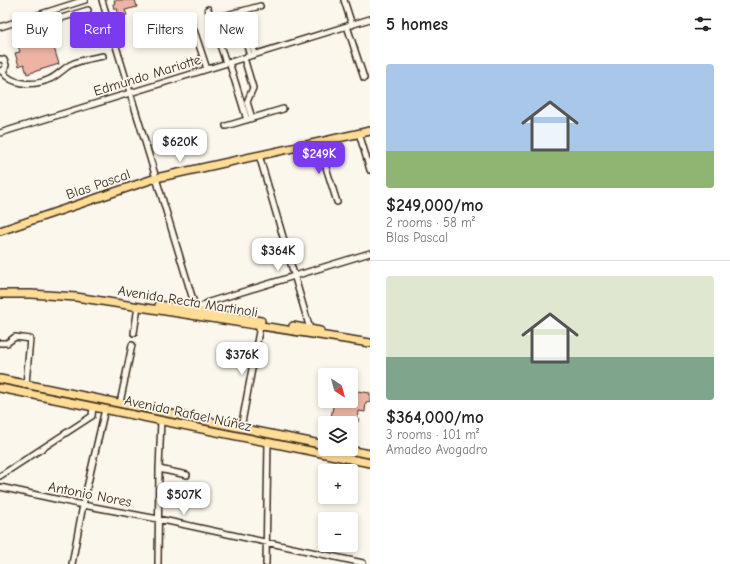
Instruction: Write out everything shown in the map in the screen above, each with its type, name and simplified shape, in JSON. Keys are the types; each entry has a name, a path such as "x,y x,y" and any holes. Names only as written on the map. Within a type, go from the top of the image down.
{"main road":[{"name":"Blas Pascal","path":"0,231 156,178 370,131"},
{"name":"Avenida Recta Martinoli","path":"0,289 75,292 197,313 370,338"},
{"name":"Avenida Recta Martinoli","path":"0,294 50,294 162,310 168,309 192,313 196,312 260,326 370,343"},
{"name":"Avenida Rafael Núñez","path":"0,379 318,444"},
{"name":"Avenida Rafael Núñez","path":"0,388 370,463"},
{"path":"87,397 91,400 93,407"},
{"path":"105,409 112,406 143,412 152,410"},
{"path":"358,452 370,454"}],"street":[{"path":"0,26 85,0"},
{"path":"102,0 197,313 209,302 370,253"},
{"path":"344,0 364,78"},
{"path":"239,12 260,6"},
{"path":"208,9 249,119"},
{"path":"62,18 88,10"},
{"name":"Edmundo Mariotte","path":"0,133 370,19"},
{"path":"197,39 207,69"},
{"path":"251,48 253,55"},
{"path":"0,59 4,60 6,65 5,69 1,71 10,80 23,83 33,83 50,79 70,65 103,56"},
{"path":"244,58 253,88 244,103"},
{"path":"226,126 283,109"},
{"path":"359,133 370,170"},
{"path":"318,142 337,202"},
{"path":"259,155 296,276 310,329"},
{"path":"134,333 138,306"},
{"path":"241,428 260,326"},
{"path":"0,343 7,344 15,337 30,339 26,384"},
{"path":"120,403 132,345"},
{"path":"92,416 93,407"},
{"path":"72,564 83,505 105,409"},
{"path":"0,476 92,416 103,418"},
{"path":"158,564 161,420"},
{"path":"266,564 268,442"},
{"path":"159,469 186,475"},
{"name":"Antonio Nores","path":"0,487 266,542 363,564"},
{"path":"363,564 370,562"}],"building":[{"path":"114,0 135,0 137,7 125,10 127,15 125,16 125,12 118,12 117,8 114,9 113,4 115,3"},
{"path":"19,48 54,48 59,64 27,74 24,64 19,66 15,53 20,52"},
{"path":"358,391 370,393 370,403 366,402 365,412 359,411 358,422 358,416 331,416 333,408 358,408"}]}
